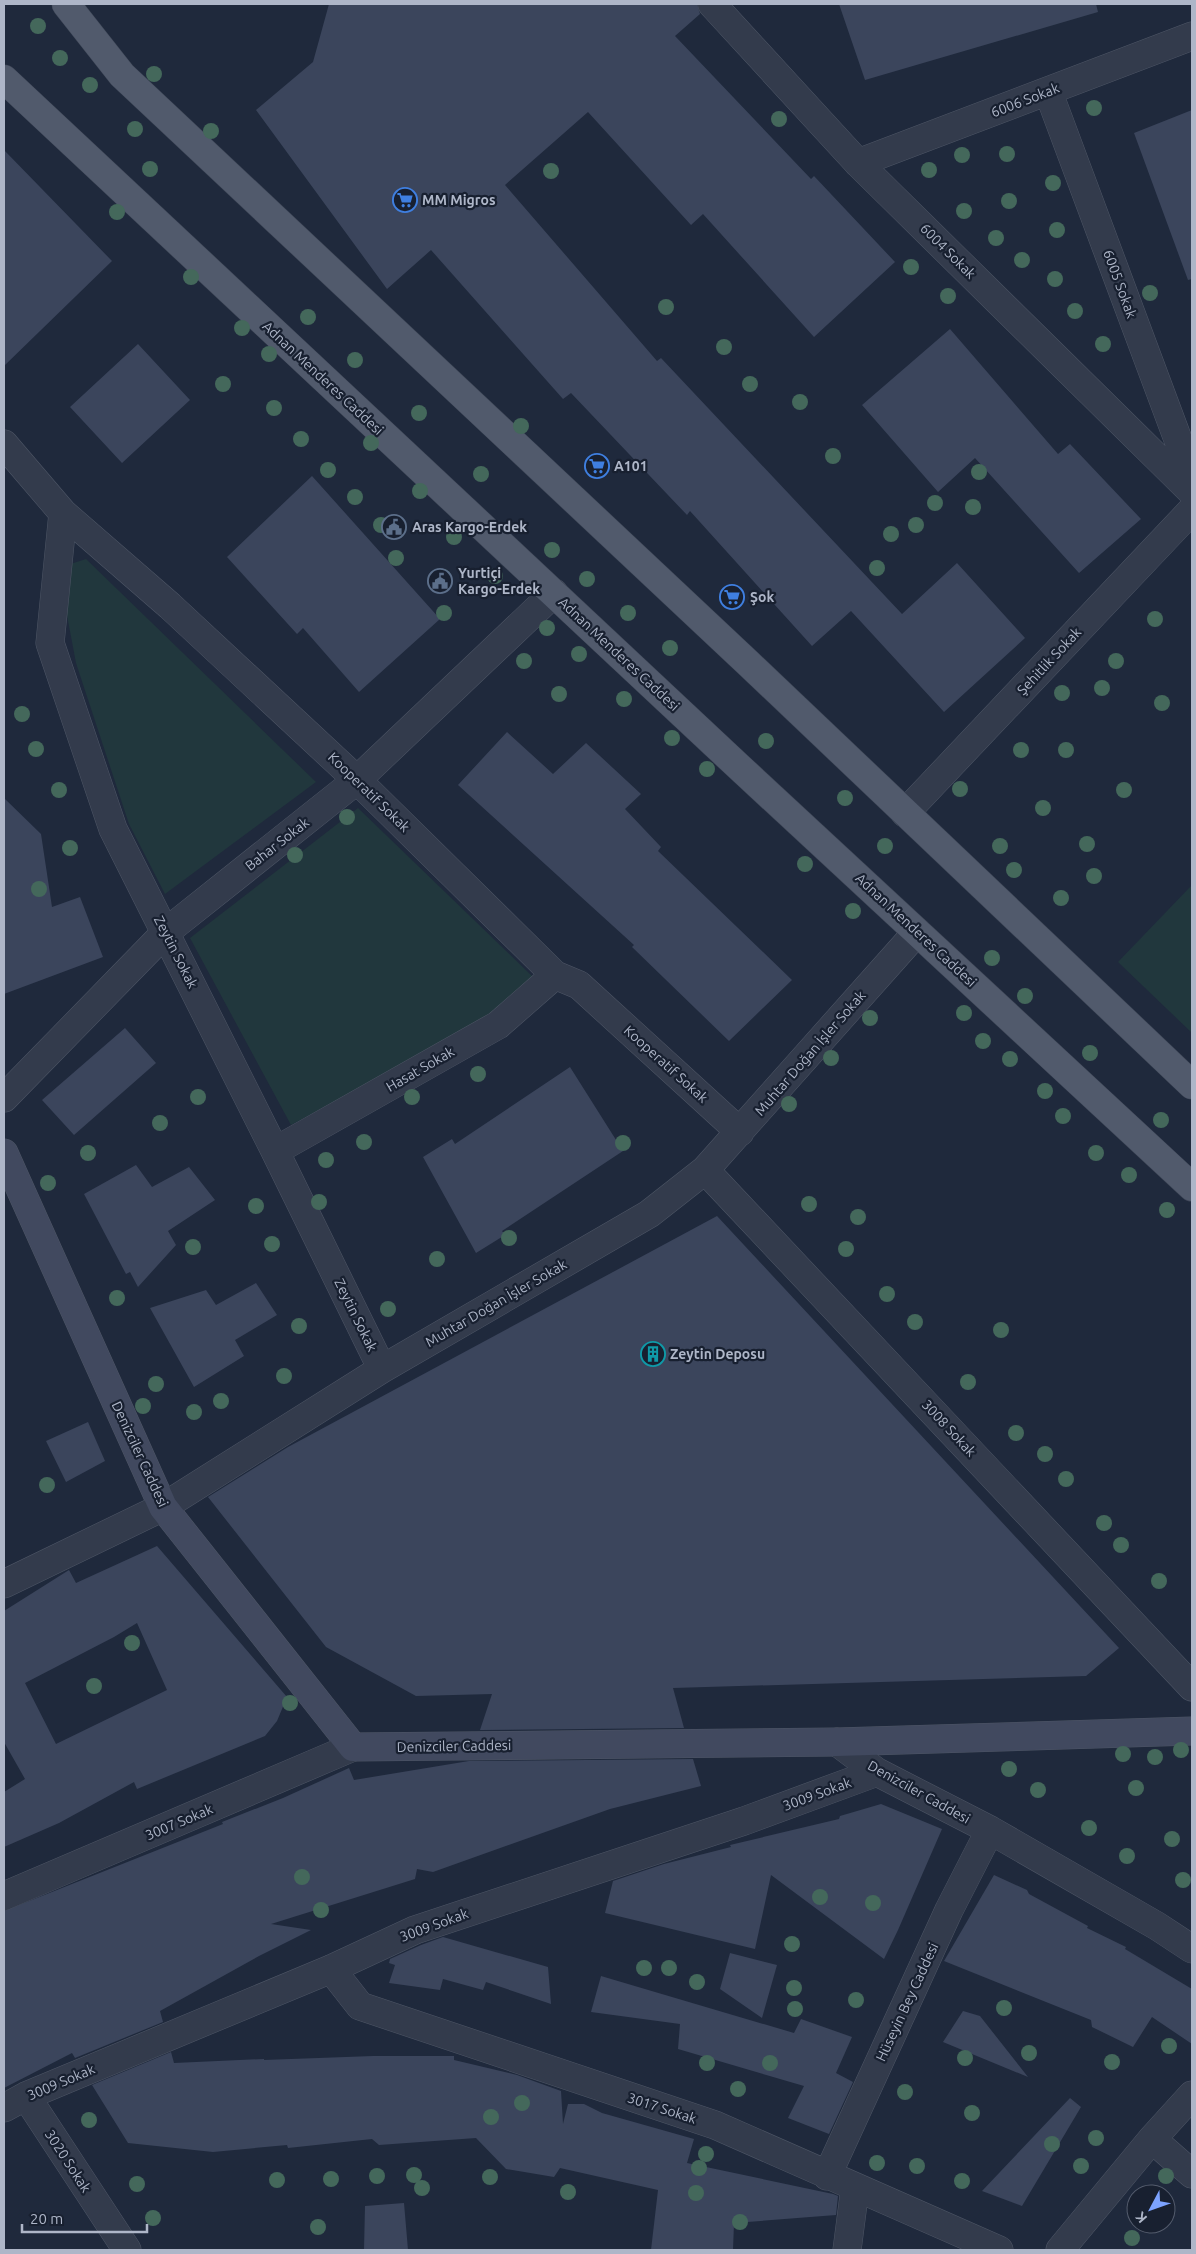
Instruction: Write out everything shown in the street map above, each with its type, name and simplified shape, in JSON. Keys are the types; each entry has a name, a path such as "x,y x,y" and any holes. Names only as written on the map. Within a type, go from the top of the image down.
{"main road":[{"path":"66,4 122,75 1192,1085"},
{"name":"Adnan Menderes Caddesi","path":"4,79 1192,1187"},
{"name":"Denizciler Caddesi","path":"4,1153 164,1507 353,1747 837,1742"},
{"path":"837,1742 1192,1731"}],"street":[{"name":"6004 Sokak","path":"712,4 858,163 1192,492"},
{"name":"6006 Sokak","path":"858,163 1192,36"},
{"name":"6005 Sokak","path":"1048,91 1192,477"},
{"name":"Kooperatif Sokak","path":"4,444 63,513 170,606 357,780 555,975 579,984 740,1132"},
{"name":"Şehitlik Sokak","path":"906,813 1192,510"},
{"name":"Zeytin Sokak","path":"63,513 50,643 113,829 166,932 382,1369"},
{"name":"Bahar Sokak","path":"4,1098 166,932 357,780 554,593"},
{"name":"Muhtar Doğan İşler Sokak","path":"4,1584 164,1507 382,1369 649,1214 706,1170 917,932"},
{"name":"Hasat Sokak","path":"275,1151 498,1025 555,975"},
{"name":"3008 Sokak","path":"706,1170 1192,1687"},
{"name":"Denizciler Caddesi","path":"837,1742 877,1772 990,1830 1157,1926 1192,1949"},
{"name":"3007 Sokak","path":"4,1896 353,1747"},
{"name":"3009 Sokak","path":"15,2102 331,1969 415,1930 744,1820 877,1772"},
{"name":"Hüseyin Bey Caddesi","path":"827,2176 949,1910 990,1830"},
{"name":"3017 Sokak","path":"331,1969 360,2006 715,2125 827,2176 999,2250"},
{"path":"1060,2250 1152,2139 1192,2096"},
{"name":"3020 Sokak","path":"15,2102 127,2250"},
{"path":"1152,2139 1192,2174"},
{"path":"847,2250 855,2188"}],"green space":[{"path":"86,559 316,782 165,894 129,824 76,663 58,568"},
{"path":"358,808 533,977 474,1028 291,1125 190,938"},
{"path":"1192,885 1192,1033 1118,962"}],"building":[{"path":"329,4 697,4 700,14 675,36 811,179 814,176 895,262 814,337 703,214 691,225 588,112 505,185 657,361 661,358 902,614 957,563 1025,638 944,712 851,611 812,646 690,511 687,515 571,393 563,399 431,250 387,289 256,110 313,62"},
{"path":"839,4 1096,4 1098,12 865,80"},
{"path":"1192,110 1192,279 1188,280 1134,133"},
{"path":"4,150 112,261 4,366"},
{"path":"950,329 1058,454 1070,444 1141,519 1079,573 975,458 938,492 862,405"},
{"path":"138,344 190,400 122,463 70,407"},
{"path":"312,476 440,619 359,692 303,628 297,634 227,557"},
{"path":"507,732 553,774 586,743 641,794 625,809 661,847 658,851 792,980 729,1041 632,947 634,945 458,785"},
{"path":"4,798 41,834 52,907 80,897 103,957 4,994"},
{"path":"125,1028 156,1063 74,1135 42,1100"},
{"path":"570,1067 623,1151 502,1231 505,1235 476,1253 423,1157 452,1139 455,1144"},
{"path":"136,1165 152,1187 189,1167 215,1200 168,1231 176,1245 138,1287 130,1272 126,1274 84,1194"},
{"name":"Zeytin Deposu","path":"717,1216 1119,1648 1086,1676 673,1688 684,1728 480,1730 492,1694 416,1696 326,1647 208,1497 288,1447"},
{"path":"256,1283 277,1315 235,1340 244,1356 194,1387 150,1308 206,1290 216,1305"},
{"path":"88,1422 105,1461 66,1482 46,1441"},
{"path":"157,1546 287,1697 277,1721 265,1736 137,1789 134,1782 59,1823 4,1847 4,1792 25,1779 4,1742 4,1611 69,1570 76,1583","holes":["137,1623 167,1690 56,1744 25,1683"]},
{"path":"693,1759 701,1786 610,1809 433,1872 417,1869 415,1879 271,1924 311,1930 259,1956 160,2011 163,2022 75,2058 72,2053 4,2088 4,1911 223,1824 222,1822 283,1798 349,1768 354,1780 469,1761"},
{"path":"881,1804 942,1829 884,1959 771,1875 755,1949 605,1913 613,1881 664,1864 731,1847 730,1845 839,1819 840,1816"},
{"path":"994,1875 1027,1890 1029,1894 1088,1926 1087,1928 1126,1947 1125,1949 1192,1989 1192,2044 1152,2017 1133,2047 1092,2027 1091,2020 944,1961"},
{"path":"443,1937 548,1967 551,2004 486,1982 483,1990 443,1979 440,1990 389,1983 395,1965 389,1963 390,1959"},
{"path":"730,1953 777,1965 762,2018 720,1989"},
{"path":"601,1976 794,2033 801,2019 852,2037 836,2073 853,2082 829,2134 788,2118 804,2086 678,2049 680,2024 591,2012"},
{"path":"963,2011 980,2016 1028,2077 943,2042"},
{"path":"171,2052 174,2063 373,2056 454,2056 454,2060 517,2075 561,2091 563,2124 568,2104 584,2104 602,2113 694,2139 687,2163 833,2194 838,2196 836,2215 734,2223 733,2250 651,2250 658,2190 560,2168 554,2177 506,2169 476,2138 379,2145 372,2139 288,2148 287,2145 213,2152 128,2143 92,2085"},
{"path":"1070,2098 1081,2107 1022,2206 982,2191"},
{"path":"404,2203 408,2250 364,2250 365,2206"}],"place":[{"name":"MM Migros","path":"405,200"},
{"name":"A101","path":"597,466"},
{"name":"Aras Kargo-Erdek","path":"394,527"},
{"name":"Yurtiçi Kargo-Erdek","path":"440,581"},
{"name":"Şok","path":"732,597"},
{"name":"Zeytin Deposu","path":"653,1354"}]}
